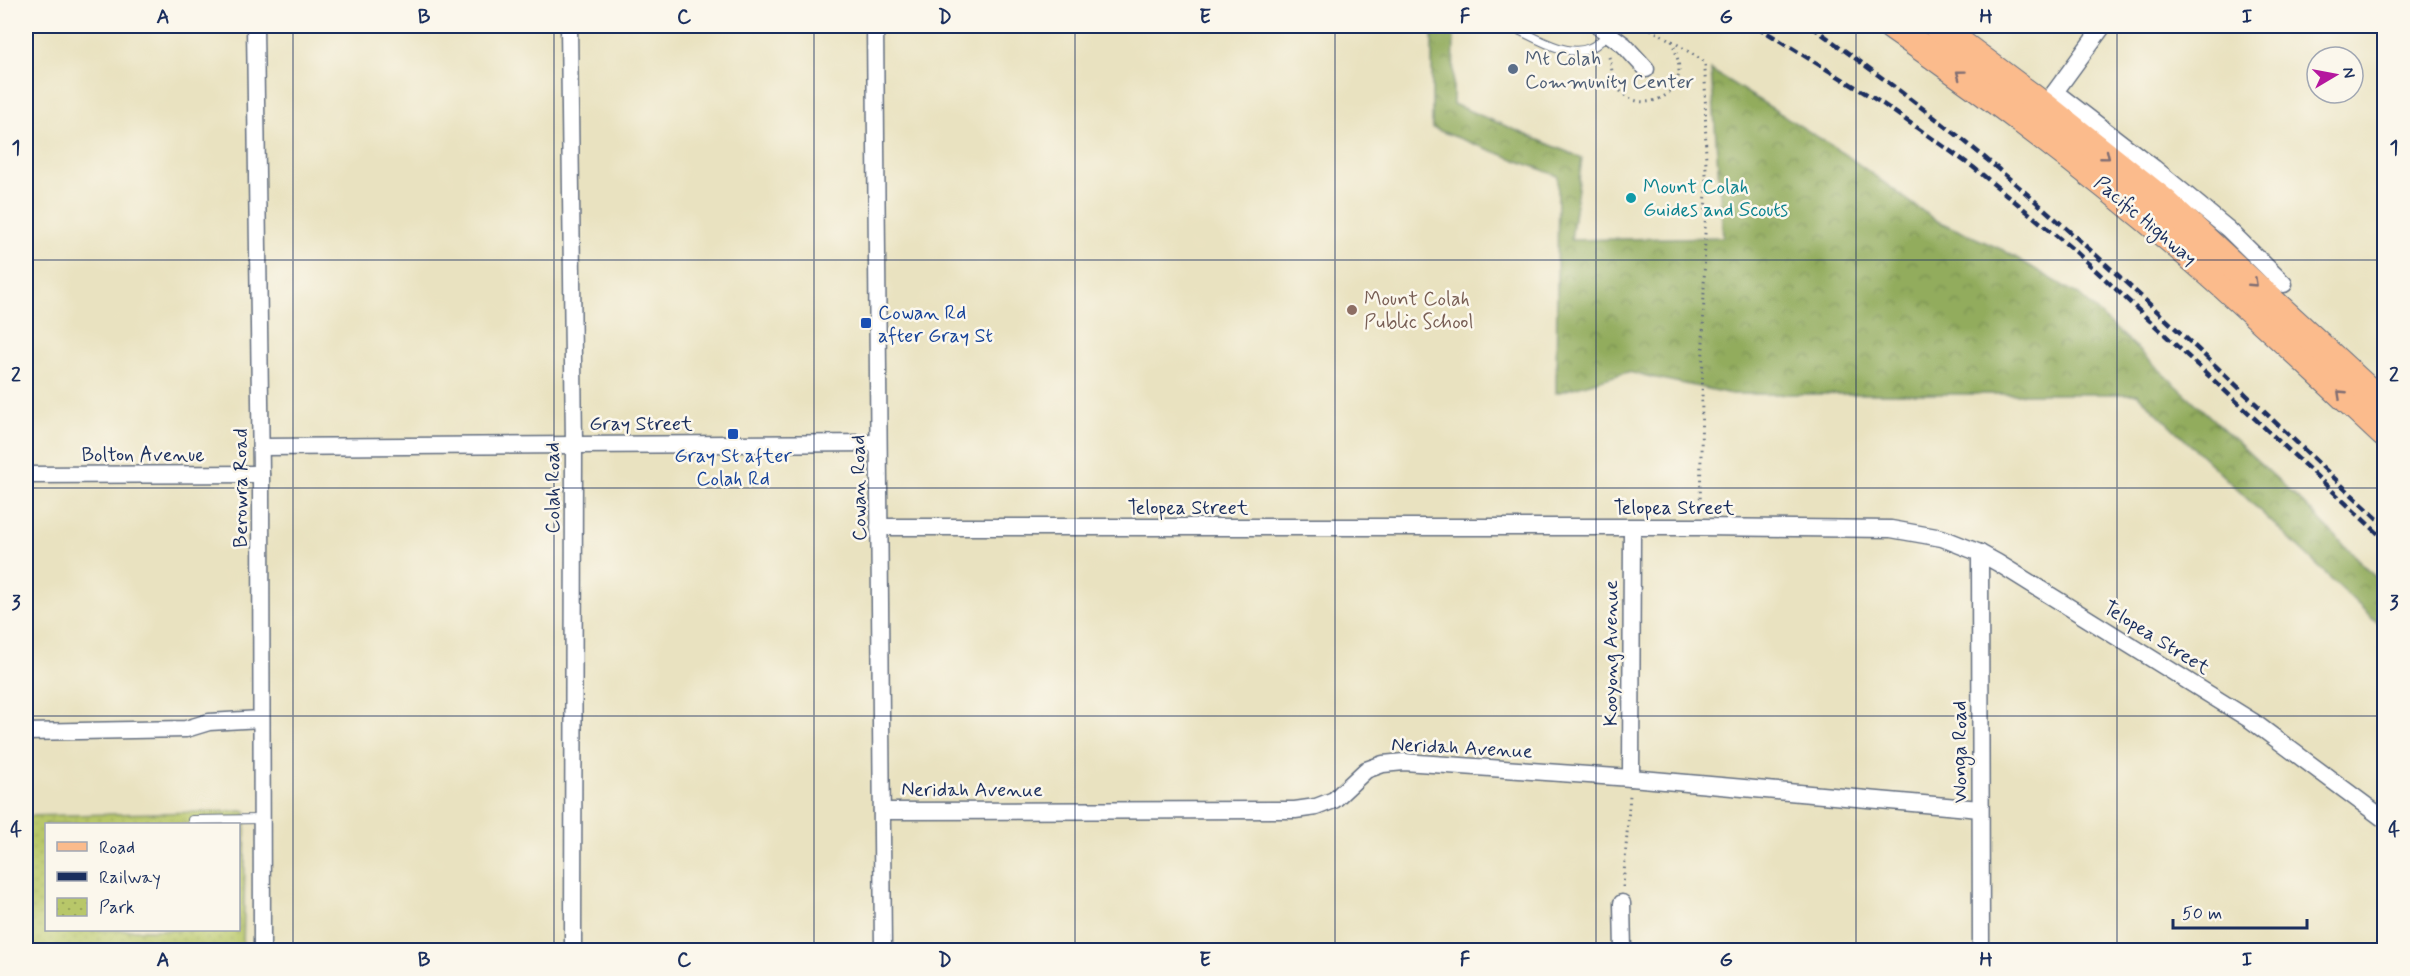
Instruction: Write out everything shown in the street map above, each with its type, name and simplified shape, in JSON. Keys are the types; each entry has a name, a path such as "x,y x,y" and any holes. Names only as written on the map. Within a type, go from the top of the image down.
{"main road":[{"name":"Pacific Highway","path":"1892,26 2074,160 2184,250 2385,434"},
{"name":"Pacific Highway","path":"1937,26 2049,99 2206,238 2385,405"}],"street":[{"name":"Berowra Road","path":"255,26 261,447 262,951"},
{"name":"Colah Road","path":"569,26 574,444 573,951"},
{"name":"Cowan Road","path":"874,26 883,951"},
{"path":"1984,92 2008,96 2033,109 2049,99 2103,26"},
{"path":"1604,29 1646,69"},
{"path":"2049,99 2046,120 2063,139 2074,160"},
{"path":"2049,99 2191,198 2228,229 2284,284"},
{"name":"Gray Street","path":"261,447 878,443"},
{"name":"Bolton Avenue","path":"26,475 261,474"},
{"name":"Telopea Street","path":"879,526 1632,528 1700,526 1891,529 1942,538 1980,553 2252,721 2385,819"},
{"name":"Kooyong Avenue","path":"1631,778 1632,528"},
{"name":"Wonga Road","path":"1980,553 1981,951"},
{"path":"26,732 186,729 209,722 261,719"},
{"name":"Neridah Avenue","path":"882,811 1295,810 1316,807 1334,800 1366,770 1383,764 1404,762 1631,778 1980,809"},
{"path":"1622,903 1623,951"}],"lane":[{"path":"1510,26 1561,48 1575,51 1594,45 1604,29"},
{"path":"192,820 261,819"}],"path":[{"path":"1672,41 1705,62 1706,167 1700,526"},
{"path":"1622,903 1631,778"}],"green space":[{"path":"1432,26 1454,26 1453,104 1582,158 1571,240 1723,237 1711,70 1845,154 1935,220 2003,250 2079,295 2303,503 2381,583 2384,589 2384,629 2137,394 1732,394 1628,372 1556,393 1558,176 1432,128"},
{"path":"246,811 243,950 26,950 26,816"}],"railway":[{"path":"1756,26 1883,104 1973,167 2076,252 2384,539"},
{"path":"1811,26 1942,123 2035,201 2186,338 2384,525"}],"place":[{"name":"Mt Colah Community Center","path":"1513,69"},
{"name":"Mount Colah Guides and Scouts","path":"1631,198"},
{"name":"Mount Colah Public School","path":"1352,310"},
{"name":"Cowan Rd after Gray St","path":"866,323"},
{"name":"Gray St after Colah Rd","path":"733,434"}]}
